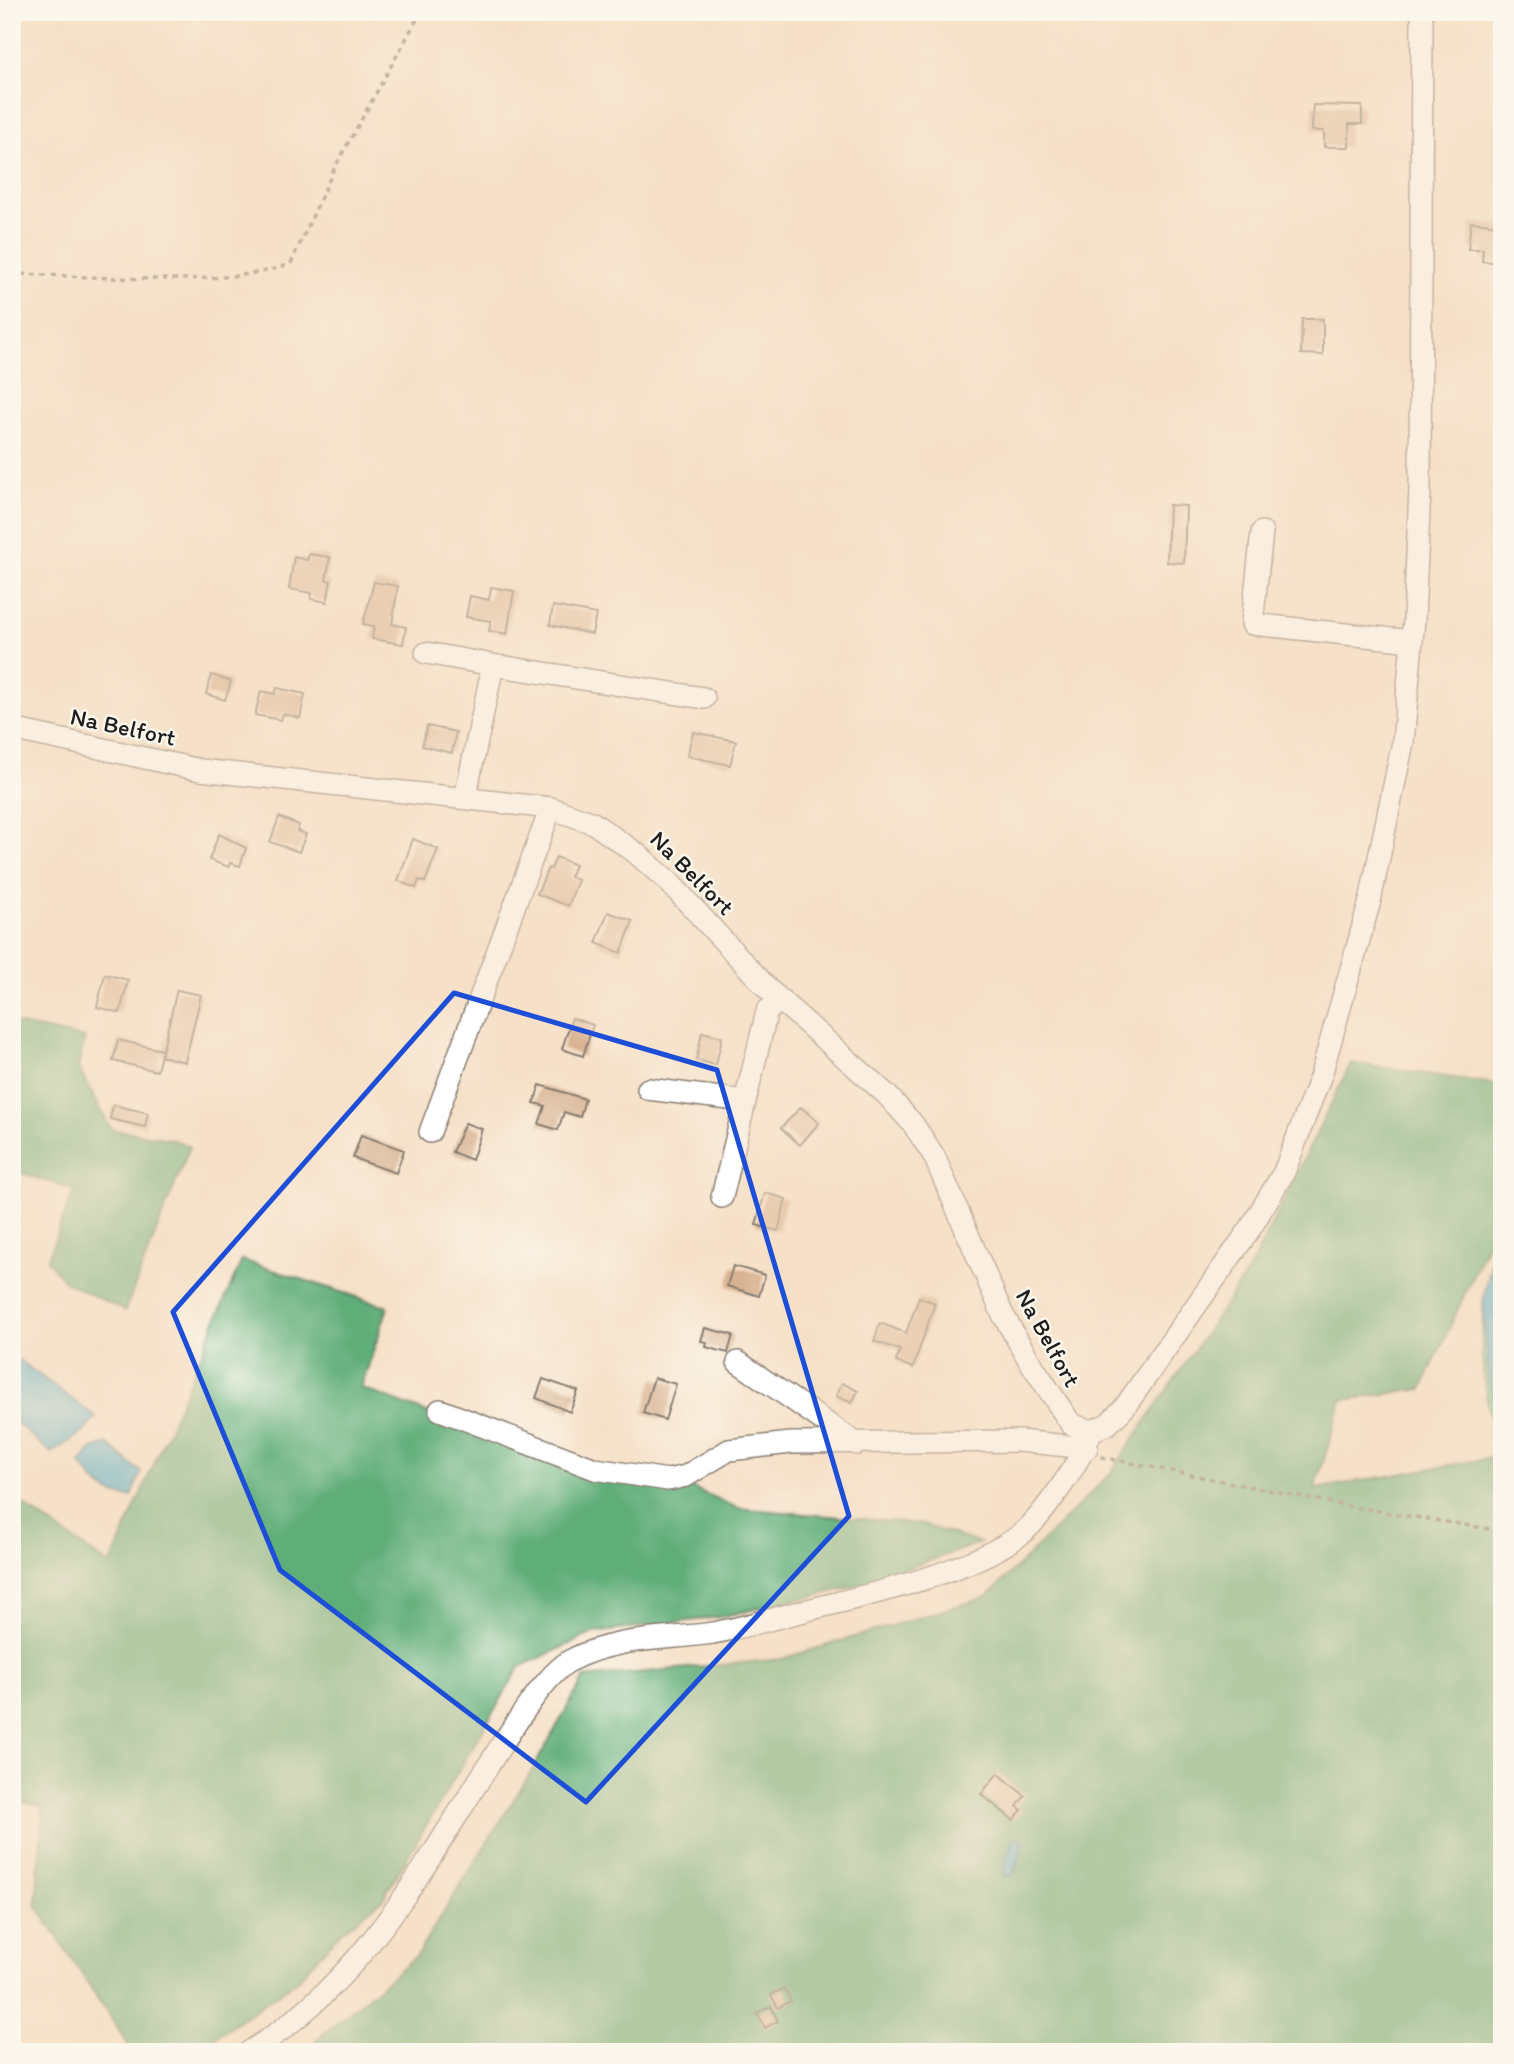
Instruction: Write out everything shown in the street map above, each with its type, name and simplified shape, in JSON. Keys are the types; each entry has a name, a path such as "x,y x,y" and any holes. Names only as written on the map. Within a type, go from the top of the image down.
{"street":[{"path":"249,2052 338,1982 386,1926 509,1733 541,1689 569,1661 605,1647 715,1632 873,1594 984,1555 1021,1535 1055,1493 1089,1439 1124,1408 1267,1204 1298,1142 1321,1075 1370,901 1403,742 1412,641 1420,489 1422,12"},
{"path":"1262,532 1252,624 1412,641"},
{"path":"426,653 705,698"},
{"path":"465,799 493,665"},
{"name":"Na Belfort","path":"12,729 200,770 551,808 593,823 636,853 669,882 781,1000 887,1095 913,1124 934,1156 1002,1313 1071,1424 1089,1439"},
{"path":"430,1132 551,808"},
{"path":"722,1197 767,1011 781,1000"},
{"path":"648,1089 745,1101"},
{"path":"738,1362 858,1444"},
{"path":"440,1410 595,1469 668,1480 687,1476 729,1450 791,1443 1089,1439"}],"path":[{"path":"12,274 198,278 272,272 291,263 334,169 421,12"},
{"path":"1089,1439 1096,1455 1139,1465 1353,1507 1502,1531"}],"highlighted area":[{"path":"454,993 717,1070 849,1516 586,1802 280,1570 173,1312"}],"green space":[{"path":"12,1023 85,1038 78,1067 111,1129 171,1139 190,1146 125,1311 65,1282 47,1260 74,1190 12,1170"},
{"path":"1351,1063 1502,1085 1502,1115 1494,1183 1502,1211 1422,1389 1342,1400 1315,1489 1502,1456 1502,2052 302,2052 417,1955 534,1767 584,1678 781,1659 987,1597 1109,1475 1250,1268"},
{"path":"1502,1213 1502,1450 1490,1419 1483,1374 1482,1328 1487,1283"},
{"path":"242,1260 388,1307 361,1388 595,1476 686,1485 737,1508 921,1524 980,1543 854,1587 720,1617 593,1633 520,1667 382,1900 341,1932 295,1982 204,2045 190,2052 133,2052 36,1905 43,1807 12,1799 12,1497 110,1565"}],"water":[{"path":"1502,1115 1502,1208 1494,1183"},
{"path":"1502,1213 1502,1429 1489,1383 1483,1301"},
{"path":"12,1355 96,1417 84,1432 51,1453 12,1419"},
{"path":"107,1444 141,1472 132,1497 108,1491 90,1476 80,1463 92,1449"},
{"path":"1014,1838 1021,1840 1022,1847 1014,1874 1006,1877 1003,1871"}],"building":[{"path":"1313,105 1362,106 1362,124 1349,124 1349,147 1324,147 1324,131 1312,131"},
{"path":"1471,222 1502,225 1502,263 1482,261 1483,249 1468,249"},
{"path":"1302,319 1323,319 1323,355 1301,354"},
{"path":"1169,505 1186,506 1184,563 1167,562"},
{"path":"309,554 330,557 326,580 331,581 327,602 311,599 312,593 289,589 294,557 307,560"},
{"path":"374,582 398,586 392,624 406,627 403,644 372,639 374,626 363,624"},
{"path":"491,587 514,591 507,634 489,631 491,621 466,617 470,596 489,600"},
{"path":"553,606 596,614 592,634 550,625"},
{"path":"211,675 231,681 225,700 206,694"},
{"path":"277,688 305,694 300,718 283,714 281,720 255,715 261,691 275,694"},
{"path":"427,726 456,732 452,753 422,746"},
{"path":"693,732 736,741 730,765 687,756"},
{"path":"279,817 299,825 297,831 306,834 299,852 270,842"},
{"path":"219,834 246,848 240,866 230,863 229,867 209,860"},
{"path":"413,839 438,849 425,882 419,880 416,888 398,881"},
{"path":"556,857 575,865 570,877 578,880 568,906 537,894"},
{"path":"608,912 633,921 621,953 596,943"},
{"path":"105,974 128,980 120,1013 97,1007"},
{"path":"177,990 201,995 185,1062 161,1056"},
{"path":"572,1018 593,1025 583,1056 562,1049"},
{"path":"702,1032 722,1037 716,1065 696,1060"},
{"path":"118,1040 162,1050 157,1071 113,1061"},
{"path":"540,1085 585,1099 580,1117 564,1112 558,1130 539,1124 545,1106 534,1103"},
{"path":"113,1105 148,1113 145,1127 110,1119"},
{"path":"801,1107 819,1123 800,1145 781,1128"},
{"path":"465,1123 482,1129 472,1160 452,1152"},
{"path":"361,1135 404,1150 396,1173 353,1158"},
{"path":"765,1193 786,1199 778,1231 756,1225"},
{"path":"733,1266 765,1275 759,1296 727,1286"},
{"path":"919,1297 935,1303 913,1368 896,1362 900,1350 874,1341 880,1323 906,1333"},
{"path":"705,1328 733,1335 728,1353 706,1347 707,1342 701,1341"},
{"path":"654,1378 676,1384 665,1420 643,1413"},
{"path":"543,1379 578,1391 570,1412 536,1398"},
{"path":"842,1383 858,1391 852,1403 836,1396"},
{"path":"998,1773 1025,1796 1017,1806 1022,1810 1013,1820 981,1794"},
{"path":"784,1988 791,2001 778,2008 771,1995"},
{"path":"771,2006 778,2021 765,2028 757,2013"}]}
